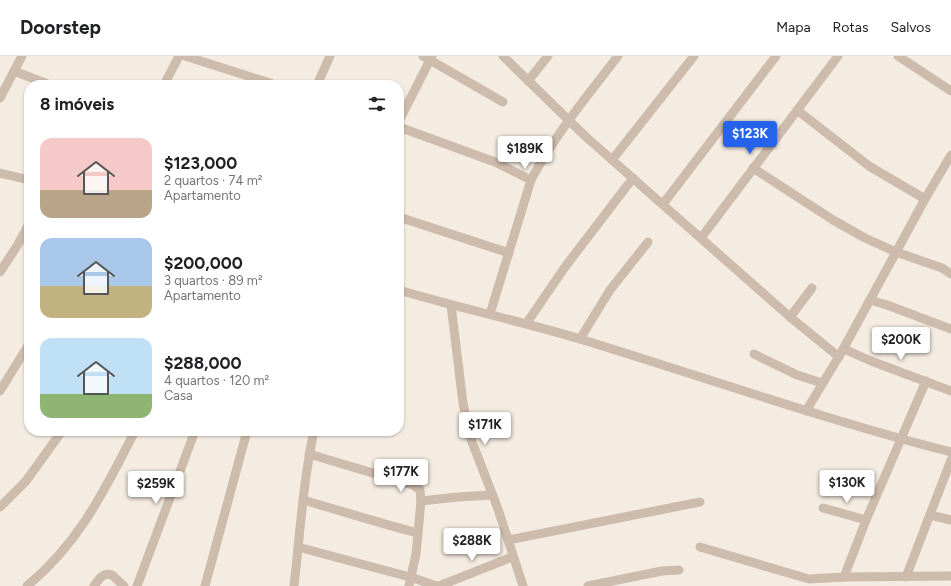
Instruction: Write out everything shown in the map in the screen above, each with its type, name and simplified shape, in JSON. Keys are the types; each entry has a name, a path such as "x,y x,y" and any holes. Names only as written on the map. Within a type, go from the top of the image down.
{"street":[{"path":"0,98 22,56"},
{"path":"167,80 179,56"},
{"path":"185,56 260,80"},
{"path":"319,80 330,56"},
{"path":"503,56 568,120 612,160 839,357"},
{"path":"528,81 548,56"},
{"path":"490,314 531,180 568,120 618,56"},
{"path":"612,160 694,56"},
{"path":"663,204 776,56"},
{"path":"701,238 838,56"},
{"path":"898,56 951,91"},
{"path":"404,112 415,91 429,57 503,102"},
{"path":"14,71 37,80"},
{"path":"797,110 869,166 925,199"},
{"path":"404,129 495,162 531,180"},
{"path":"806,411 839,357 925,199 951,155"},
{"path":"753,168 833,220 896,252 942,268 951,274"},
{"path":"0,173 24,179"},
{"path":"526,324 565,267 633,178"},
{"path":"404,219 509,253"},
{"path":"0,272 24,233"},
{"path":"580,339 610,290 648,242"},
{"path":"790,316 812,288"},
{"path":"404,291 580,339 806,411 951,452"},
{"path":"870,300 887,304 951,329"},
{"path":"451,305 463,403 472,442 508,540 522,586"},
{"path":"844,348 871,361 951,391"},
{"path":"0,390 24,352"},
{"path":"754,354 797,375 822,383"},
{"path":"844,577 866,520 926,381"},
{"path":"0,507 26,481 58,436"},
{"path":"27,586 62,552 86,522 110,481 132,436"},
{"path":"137,586 193,436"},
{"path":"205,586 246,436"},
{"path":"294,586 303,500 313,436"},
{"path":"309,454 416,486 420,490 421,501 416,554 410,582"},
{"path":"906,577 951,460"},
{"path":"421,501 492,495"},
{"path":"303,500 375,522 418,533"},
{"path":"508,540 700,502"},
{"path":"823,508 866,520"},
{"path":"930,515 951,520"},
{"path":"298,547 410,582 438,586 512,557"},
{"path":"700,547 809,583 844,577 951,576"},
{"path":"588,586 662,571 680,570"},
{"path":"94,586 102,576 109,574 124,586"}]}
